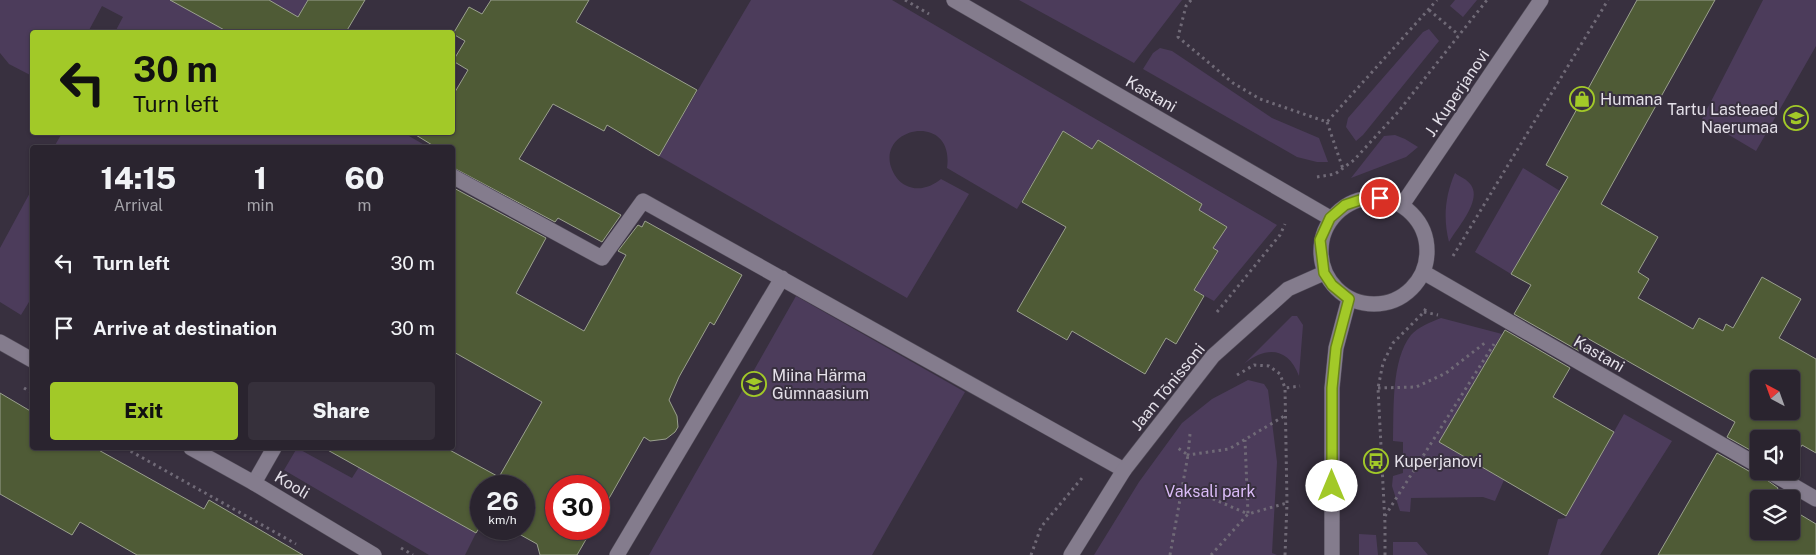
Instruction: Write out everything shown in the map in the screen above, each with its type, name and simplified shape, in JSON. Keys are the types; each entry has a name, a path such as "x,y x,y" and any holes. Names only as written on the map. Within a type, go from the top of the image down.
{"street":[{"name":"Kastani","path":"954,0 1330,218"},
{"name":"J. Kuperjanovi","path":"1402,205 1541,0"},
{"path":"455,178 602,258 643,201 1124,470"},
{"path":"1369,197 1391,199 1402,205 1416,218 1425,236 1427,252 1422,272 1415,285 1401,296 1384,303 1365,303 1349,299 1332,285 1324,273 1320,240 1330,218 1345,205 1369,197"},
{"name":"Kastani","path":"1422,272 1750,461"},
{"name":"Jaan Tõnissoni","path":"1071,555 1124,470 1213,356 1288,289 1324,273"},
{"path":"617,555 782,278"},
{"path":"1332,555 1332,388 1336,348 1349,299"},
{"path":"0,342 30,359"},
{"name":"Kooli","path":"195,450 254,483 374,555"},
{"path":"254,483 273,450"},
{"path":"1783,480 1816,499"}],"path":[{"path":"1191,0 1186,6 1178,37 1233,83 1260,99 1327,122"},
{"path":"1327,122 1437,0"},
{"path":"1309,176 1325,177 1343,170 1354,160 1398,112 1487,0"},
{"path":"1429,10 1459,35"},
{"path":"1327,122 1343,170"},
{"path":"1213,317 1280,235 1284,223"},
{"path":"1384,516 1496,339"},
{"path":"1378,388 1416,387 1446,373 1489,340"},
{"path":"1237,375 1254,364 1269,366 1280,374 1285,388 1287,503 1285,555"},
{"path":"1285,388 1300,386"},
{"path":"1154,431 1188,455 1229,449 1286,415"},
{"path":"1245,440 1248,514"},
{"path":"129,450 298,545"},
{"path":"1170,555 1188,455"},
{"path":"1031,555 1041,527 1100,456"},
{"path":"1183,486 1248,514"},
{"path":"1212,555 1248,514 1287,503"}],"green space":[{"path":"0,0 308,0 290,30 116,30 123,17 102,6 89,30 30,30 30,75 9,64 0,53"},
{"path":"751,0 892,0 1277,225 1214,301 1194,290 1218,252 1213,248 1226,227 1199,210 1202,204 1098,141 1092,149 1063,131 1017,209 947,168 946,150 940,138 929,132 917,131 905,135 895,142 890,153 891,167 896,178 905,185 915,188 929,186 941,179 969,194 907,298 659,156"},
{"path":"1019,0 1182,0 1134,63"},
{"path":"1455,0 1477,0 1463,17 1450,6"},
{"path":"1763,0 1816,0 1816,46 1756,151 1702,119"},
{"path":"1429,29 1439,41 1363,135 1356,141 1346,127 1348,118 1423,32"},
{"path":"1160,48 1172,51 1272,118 1319,138 1328,162 1317,162 1297,157 1143,69 1153,53"},
{"path":"61,135 407,135 425,145 55,145"},
{"path":"1395,135 1418,147 1406,157 1351,178 1384,136"},
{"path":"1523,168 1560,191 1511,274 1475,252"},
{"path":"1455,173 1471,185 1474,191 1471,206 1449,242 1446,207"},
{"path":"30,193 30,300 21,315 0,302 0,248"},
{"path":"796,296 965,392 872,555 649,555"},
{"path":"1292,316 1297,316 1303,325 1299,376 1289,359 1276,352 1260,354 1244,364"},
{"path":"1441,318 1502,334 1439,442 1504,480 1495,501 1483,497 1411,498 1410,512 1400,511 1392,486 1393,476 1403,473 1403,442 1393,441 1397,371 1405,345 1411,335 1421,327"},
{"name":"Vaksali park","path":"1248,380 1264,384 1268,390 1277,462 1272,553 1277,555 1094,555 1139,482 1182,423 1212,399"},
{"path":"1624,414 1672,441 1600,555 1548,555 1558,519 1565,518"},
{"path":"296,450 301,450 352,478 359,467 470,530 470,540 472,540 465,555 429,555 284,470"},
{"path":"1359,534 1376,535 1378,555 1359,555"},
{"path":"1393,542 1417,542 1428,555 1393,555"}],"building":[{"path":"170,0 269,0 298,17 308,0 365,0 347,30 224,30"},
{"path":"491,0 589,0 576,22 697,90 659,156 607,125 604,131 553,104 519,159 621,215 602,242 558,218 555,222 455,169 455,145 432,145 416,135 455,135 455,92 468,70 455,62 455,58 465,41 455,35 455,31 469,7 482,14"},
{"path":"1637,0 1715,0 1601,204 1658,237 1638,272 1649,279 1638,298 1693,329 1699,318 1723,331 1726,324 1733,328 1762,277 1801,299 1779,338 1816,359 1816,453 1802,445 1800,448 1800,430 1750,430 1750,450 1727,437 1735,422 1587,338 1579,351 1514,314 1531,285 1511,274 1568,177 1546,165"},
{"path":"1063,131 1092,149 1098,140 1202,204 1199,210 1227,227 1213,248 1218,251 1194,290 1204,296 1176,344 1166,338 1145,374 1072,331 1067,340 1017,311 1066,227 1022,202"},
{"path":"455,189 546,238 516,293 584,331 626,255 618,251 638,225 642,227 645,221 742,275 714,325 710,322 679,377 669,400 677,416 678,427 675,432 666,439 650,441 644,437 610,497 610,475 545,475 545,540 586,540 577,555 540,555 537,544 530,540 535,540 535,475 500,475 542,402 455,353"},
{"path":"1505,330 1570,368 1553,397 1614,432 1566,516 1439,442"},
{"path":"0,393 30,411 30,450 99,450 204,509 209,500 303,555 137,555 80,522 72,535 0,494"},
{"path":"328,450 450,450 495,475 470,475 470,530"},
{"path":"1717,453 1750,472 1750,480 1767,480 1778,488 1777,490 1750,490 1750,540 1800,540 1800,514 1816,524 1816,555 1658,555"}],"place":[{"name":"Humana","path":"1582,99"},
{"name":"Tartu Lasteaed Naerumaa","path":"1796,118"},
{"name":"Miina Härma Gümnaasium","path":"754,384"},
{"name":"Kuperjanovi","path":"1376,461"}],"route":[{"path":"1332,486 1332,388 1336,348 1349,299 1332,285 1324,273 1320,240 1330,218 1345,205 1369,197 1380,198"}]}
